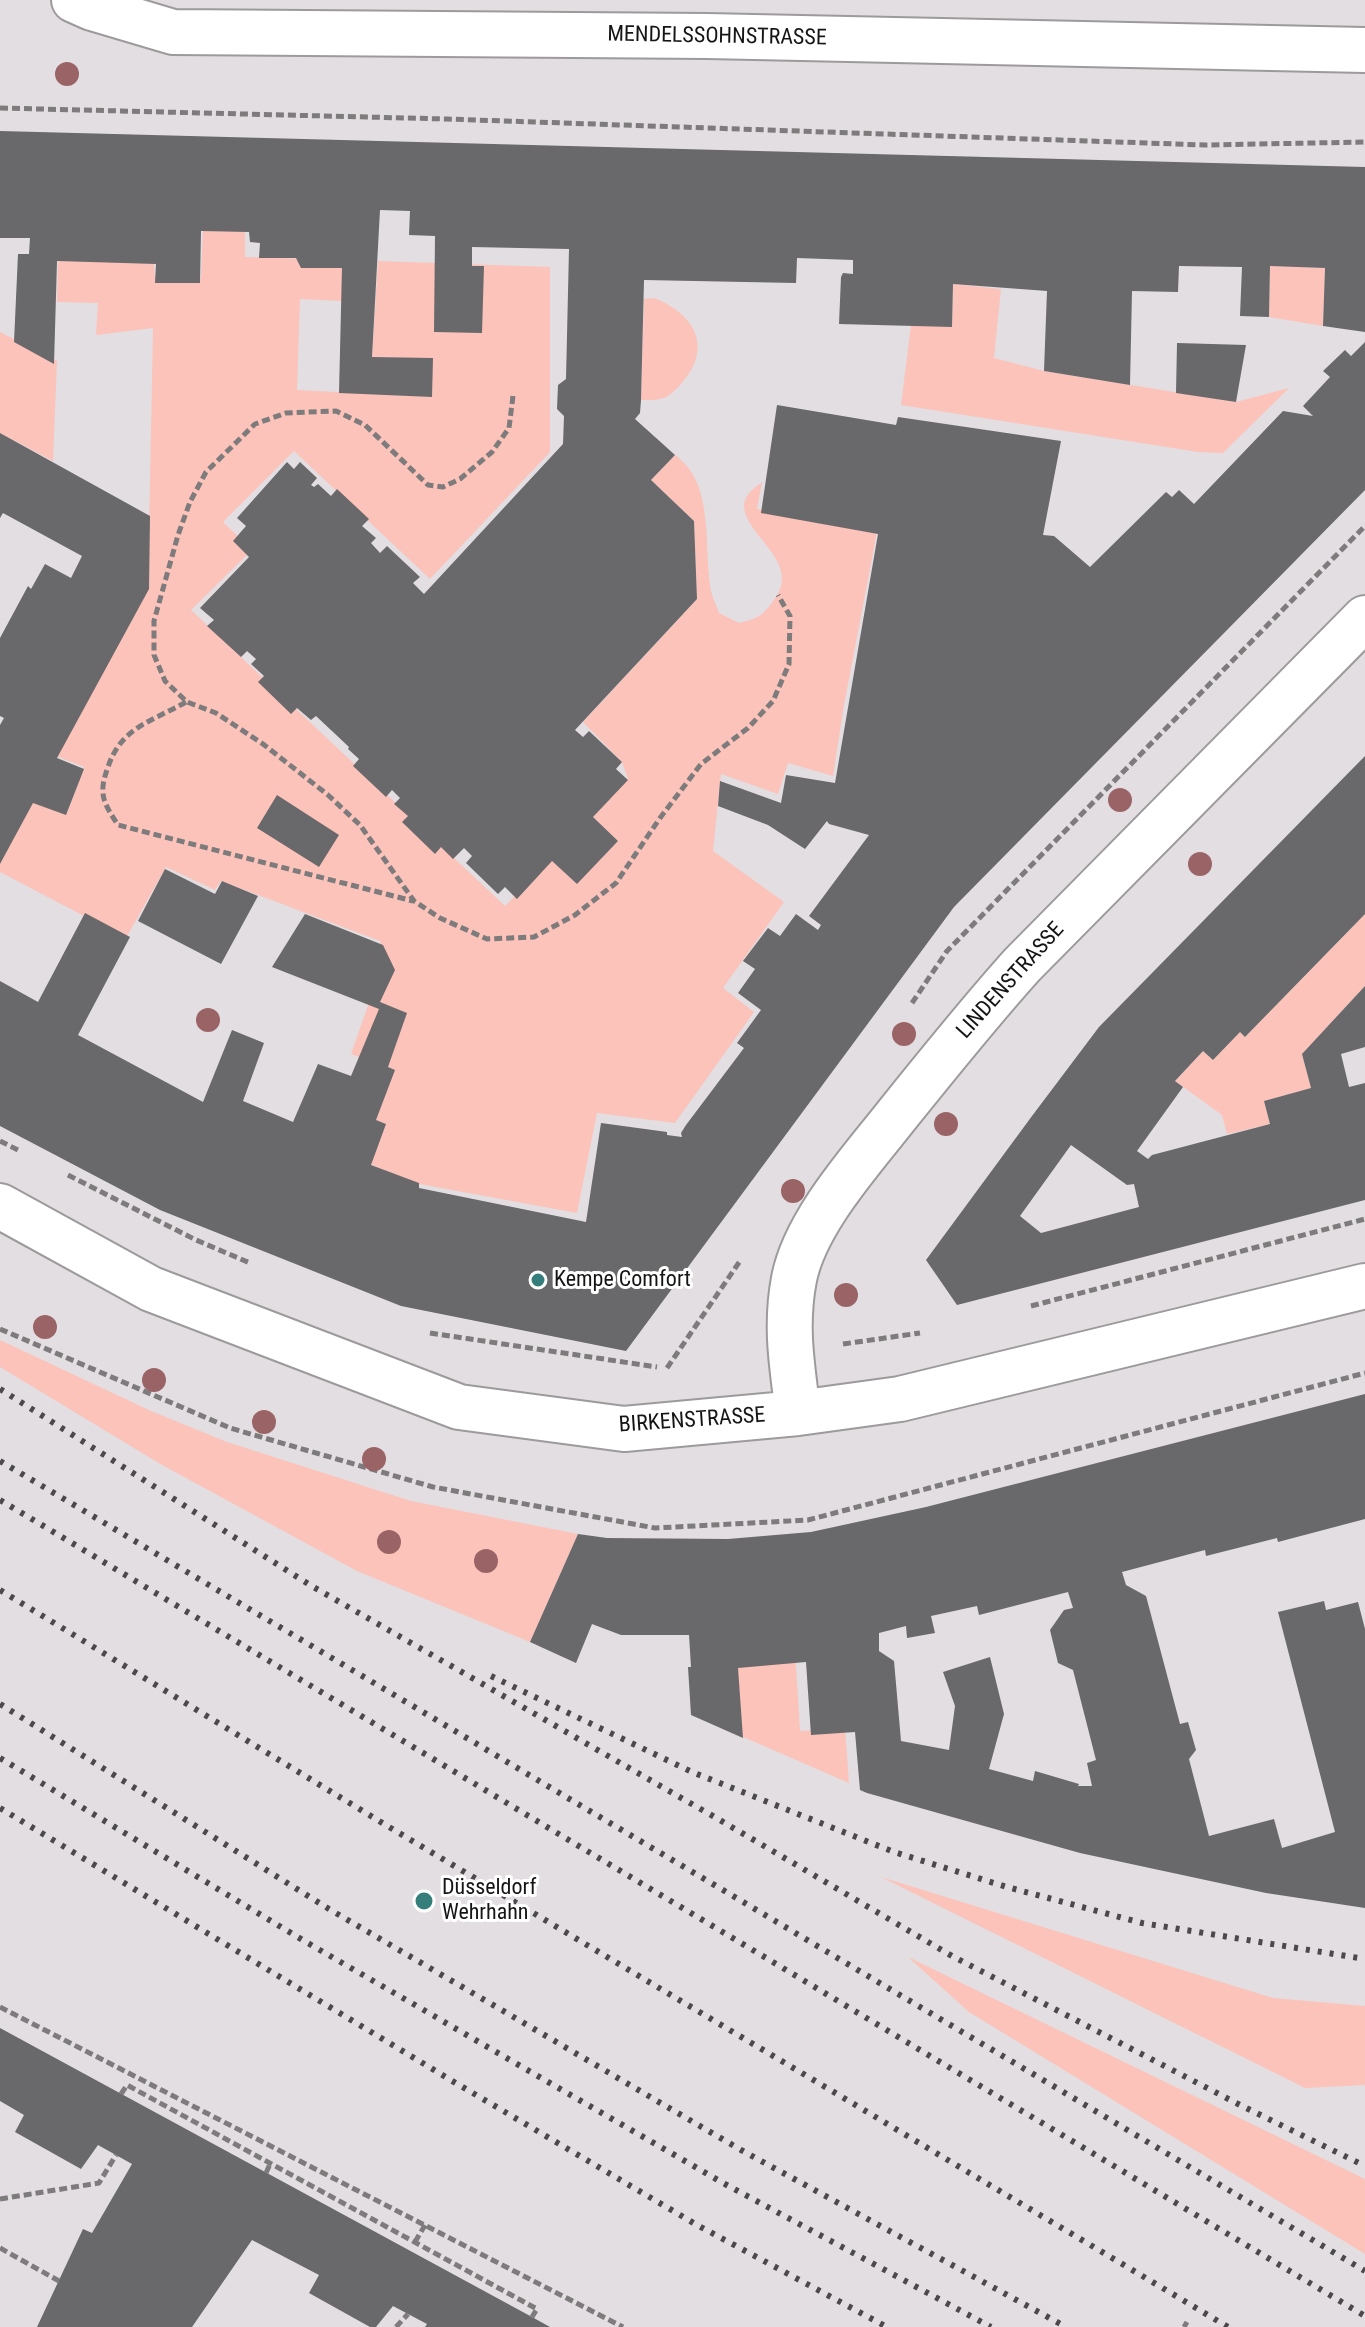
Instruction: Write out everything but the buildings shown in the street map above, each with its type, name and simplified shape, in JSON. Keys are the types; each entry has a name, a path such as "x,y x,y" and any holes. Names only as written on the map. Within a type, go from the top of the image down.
{"street":[{"name":"MENDELSSOHNSTRASSE","path":"74,0 173,32 721,36 1365,50"},
{"name":"LINDENSTRASSE","path":"798,1413 788,1328 794,1277 814,1226 857,1165 977,1015 1022,965 1365,618"},
{"name":"BIRKENSTRASSE","path":"0,1206 151,1289 459,1407 624,1429 798,1413 900,1399 1365,1286"}],"path":[{"path":"0,108 447,119 1205,145 1365,142"},
{"path":"414,901 360,825 328,795 263,744 216,713 187,702 165,681 154,655 154,621 190,502 206,472 255,424 286,413 336,411 365,425 428,485 443,487 460,479 492,452 509,428 513,396"},
{"path":"912,1003 947,951 1365,526"},
{"path":"187,702 149,720 123,738 112,756 102,784 103,802 118,825 414,901 440,918 487,939 534,937 575,915 616,883 701,764 748,728 773,701 789,664 790,616 778,595"},
{"path":"0,1141 28,1155"},
{"path":"56,1170 196,1240 252,1264"},
{"path":"1027,1307 1365,1219"},
{"path":"668,1369 746,1251"},
{"path":"420,1331 668,1369 683,1366"},
{"path":"791,1351 921,1333"},
{"path":"0,2007 623,2327"},
{"path":"121,2094 127,2085 537,2309 532,2317"},
{"path":"0,2199 99,2183 116,2155"},
{"path":"266,2173 270,2164"},
{"path":"415,2242 425,2225"},
{"path":"0,2248 59,2281"},
{"path":"396,2327 408,2314"}],"shaded area":[{"path":"203,228 245,229 245,257 343,260 342,301 300,299 297,390 431,397 432,359 372,357 378,261 550,267 550,452 430,579 294,451 223,522 252,550 191,610 505,906 550,859 576,883 618,841 593,817 628,779 622,762 583,722 697,599 694,521 651,480 675,455 688,468 703,501 709,578 719,613 739,623 763,613 781,586 781,572 776,559 750,524 745,512 746,497 762,482 757,509 877,532 833,776 788,763 778,794 721,774 713,851 784,902 723,988 754,1012 675,1123 597,1113 577,1213 414,1183 358,1159 393,1070 351,1054 385,957 380,941 221,881 215,890 166,867 126,938 0,872 0,860 32,799 67,813 84,767 56,756 148,585 153,328 96,335 98,303 57,302 58,259 154,263 155,278 201,279"},
{"path":"1270,266 1325,268 1323,326 1269,317"},
{"path":"953,284 1001,289 994,358 1044,371 1236,402 1289,388 1223,453 1198,452 901,405 911,325 952,327"},
{"path":"654,298 686,319 693,328 698,350 688,375 672,393 660,399 641,400 644,299"},
{"path":"0,332 57,361 53,461 0,433"},
{"path":"1365,914 1365,986 1302,1054 1311,1088 1264,1101 1270,1124 1227,1134 1222,1115 1175,1081 1203,1051 1213,1060 1240,1032 1245,1037"},
{"path":"0,1340 151,1411 227,1442 411,1501 578,1534 530,1642 357,1571 162,1465 0,1367"},
{"path":"795,1650 800,1731 845,1728 849,1783 734,1733 728,1657"},
{"path":"881,1877 1273,1998 1365,2006 1365,2085 1305,2088"},
{"path":"908,1957 1365,2179 1365,2254 969,2012"}],"railway":[{"path":"0,1389 310,1585 952,1956 1365,2166"},
{"path":"0,1461 1365,2271"},
{"path":"0,1500 1365,2316"},
{"path":"0,1590 384,1824 1228,2327"},
{"path":"491,1676 692,1772 894,1852 1007,1887 1142,1923 1365,1959"},
{"path":"0,1704 329,1909 741,2150 1066,2327"},
{"path":"0,1758 306,1942 723,2183 991,2327"},
{"path":"0,1808 697,2225 887,2327"}],"place":[{"name":"Kempe Comfort","path":"538,1280"},
{"name":"Düsseldorf Wehrhahn","path":"424,1901"}]}
